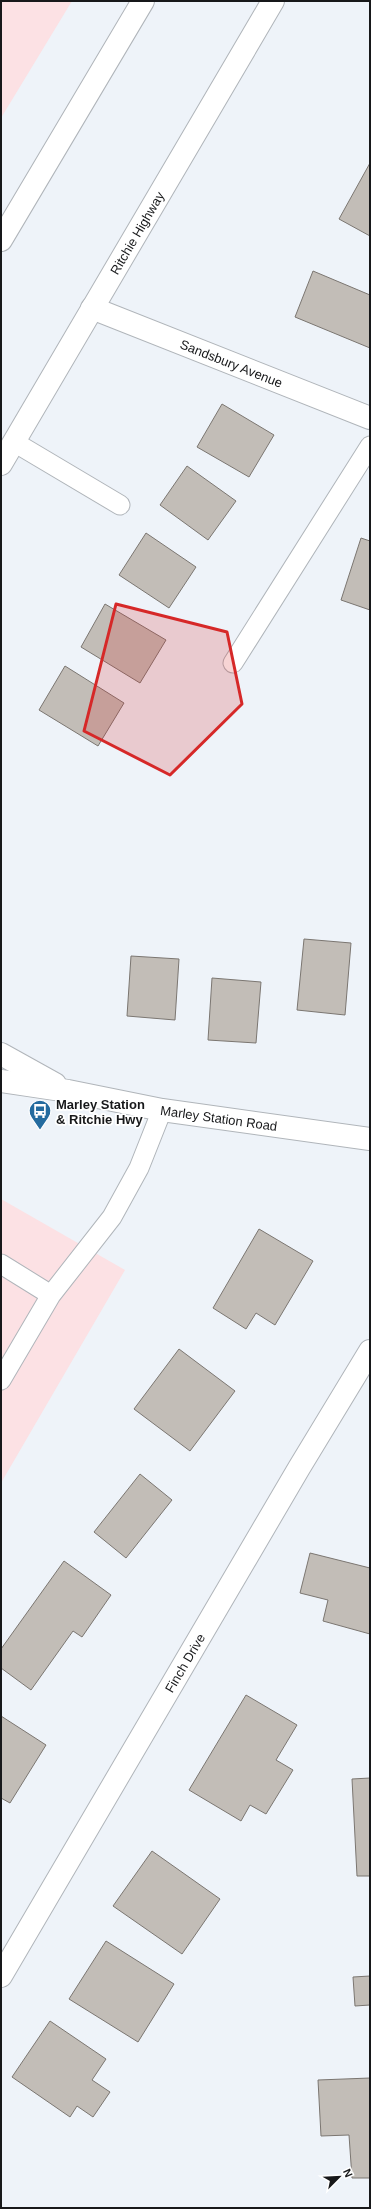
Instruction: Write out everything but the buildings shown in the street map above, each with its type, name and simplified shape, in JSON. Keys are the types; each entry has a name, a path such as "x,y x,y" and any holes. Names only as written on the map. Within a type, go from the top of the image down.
{"main road":[{"path":"1,240 143,1"},
{"name":"Ritchie Highway","path":"1,464 273,1"},
{"name":"Sandsbury Avenue","path":"92,308 370,418"},
{"name":"Marley Station Road","path":"1,1054 68,1091"},
{"name":"Marley Station Road","path":"1,1081 68,1091 162,1110 370,1139"},
{"name":"Finch Drive","path":"1,1976 298,1468 370,1351"}],"lane":[{"path":"14,442 120,505"},
{"path":"233,663 370,446"},
{"path":"1,1380 51,1295 112,1217 139,1168 162,1110"},
{"path":"1,1264 51,1295"}],"highlighted area":[{"path":"116,604 227,632 242,704 170,775 84,731"}],"shaded area":[{"path":"1,1 72,1 1,118"},
{"path":"1,1199 125,1270 1,1483"}],"place":[{"name":"Marley Station & Ritchie Hwy","path":"40,1130"}]}
